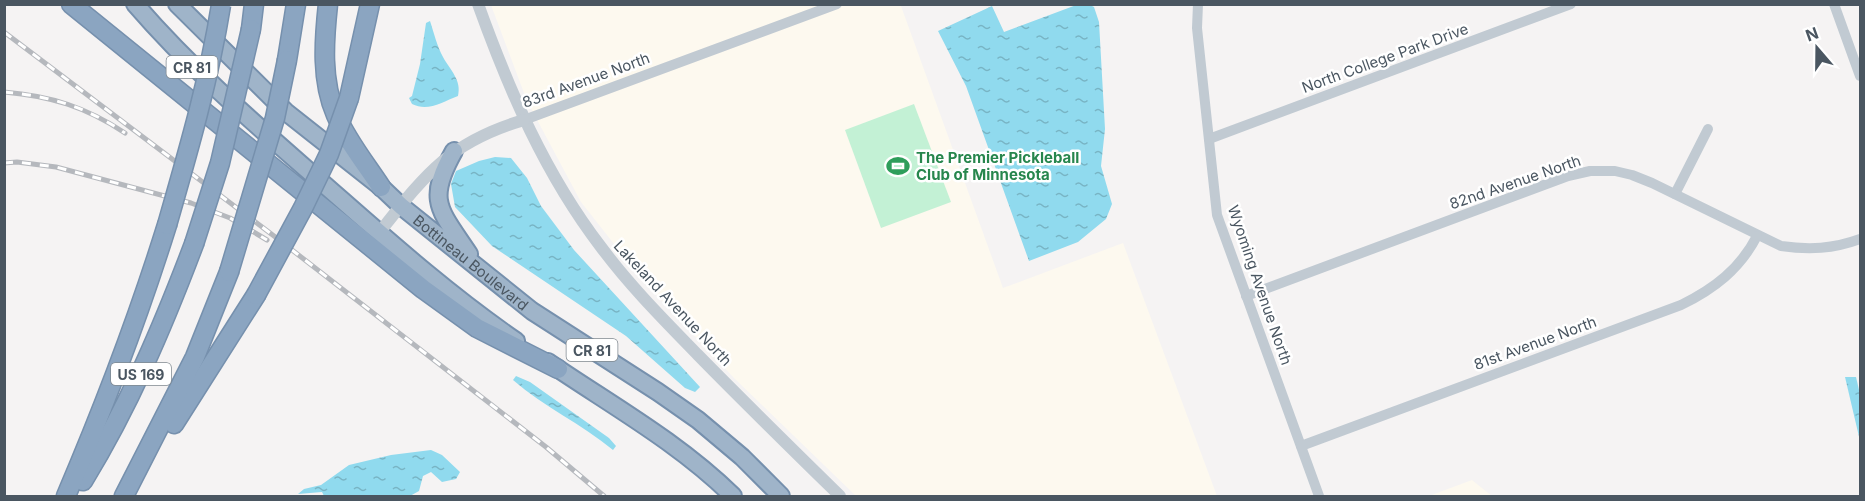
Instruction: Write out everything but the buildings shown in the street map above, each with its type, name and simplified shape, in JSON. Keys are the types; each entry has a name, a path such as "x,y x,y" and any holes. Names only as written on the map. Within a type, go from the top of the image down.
{"highway":[{"path":"71,4 423,289 477,328 558,369"},
{"name":"CR 81","path":"135,4 189,64 379,233 480,316 642,422 680,450 733,496"},
{"name":"Bottineau Boulevard","path":"177,4 286,112 381,187 400,206 532,311 698,420 742,457 781,496"},
{"name":"US 169","path":"73,496 108,439 137,381 172,302 194,244 220,163 251,29 254,4"},
{"name":"US 169","path":"126,496 195,357 229,272 275,118 296,4"},
{"path":"328,4 325,66 328,92 336,115 381,187"},
{"path":"126,496 256,295 303,207 329,154 349,98 370,4"},
{"path":"66,496 100,416 140,310 167,225 212,61 221,5"},
{"path":"454,151 438,184 437,199 450,225 477,267"}],"street":[{"name":"Lakeland Avenue North","path":"478,4 499,63 524,120 561,188 619,271 656,312 840,496"},
{"name":"83rd Avenue North","path":"379,233 431,170 454,151 500,127 837,4"},
{"name":"Wyoming Avenue North","path":"1198,4 1197,28 1217,215 1319,496"},
{"name":"North College Park Drive","path":"1209,139 1571,4"},
{"path":"1834,4 1860,76"},
{"path":"1675,194 1708,129"},
{"name":"82nd Avenue North","path":"1246,296 1568,176 1590,171 1615,171 1652,183 1780,246 1802,249 1832,248 1860,239"},
{"name":"81st Avenue North","path":"1301,446 1681,305 1718,284 1734,270 1757,236"}],"shaded area":[{"path":"491,5 903,5 901,6 1003,288 1123,243 1217,496 856,496 734,378 640,277 581,202 527,101"},
{"path":"1472,480 1492,496 1429,496"}],"green space":[{"name":"The Premier Pickleball Club of Minnesota","path":"914,104 951,202 881,228 845,130"}],"water":[{"path":"1079,4 1094,7 1099,22 1105,129 1101,166 1112,204 1106,219 1078,242 1029,261 966,86 938,31 992,6 1004,32"},
{"path":"430,21 439,48 455,75 459,90 458,96 424,107 412,104 409,98 412,96 420,64 426,23"},
{"path":"495,157 511,158 527,178 541,206 574,250 700,387 695,392 685,388 626,336 492,246 455,207 451,184 456,171"},
{"path":"516,376 530,382 609,438 616,446 613,450 537,399 513,380"},
{"path":"1845,377 1856,377 1860,394 1860,441"},
{"path":"431,450 442,455 460,472 456,479 442,482 431,472 423,476 419,491 410,496 324,496 322,492 298,494 304,489 321,485 349,465 391,455"}],"railway":[{"path":"4,32 274,236 546,447 604,496"},
{"path":"4,92 37,96 68,104 96,116 125,133"},
{"path":"4,163 17,162 56,167 191,203 230,218 267,240"}],"place":[{"name":"The Premier Pickleball Club of Minnesota","path":"898,166"}]}
